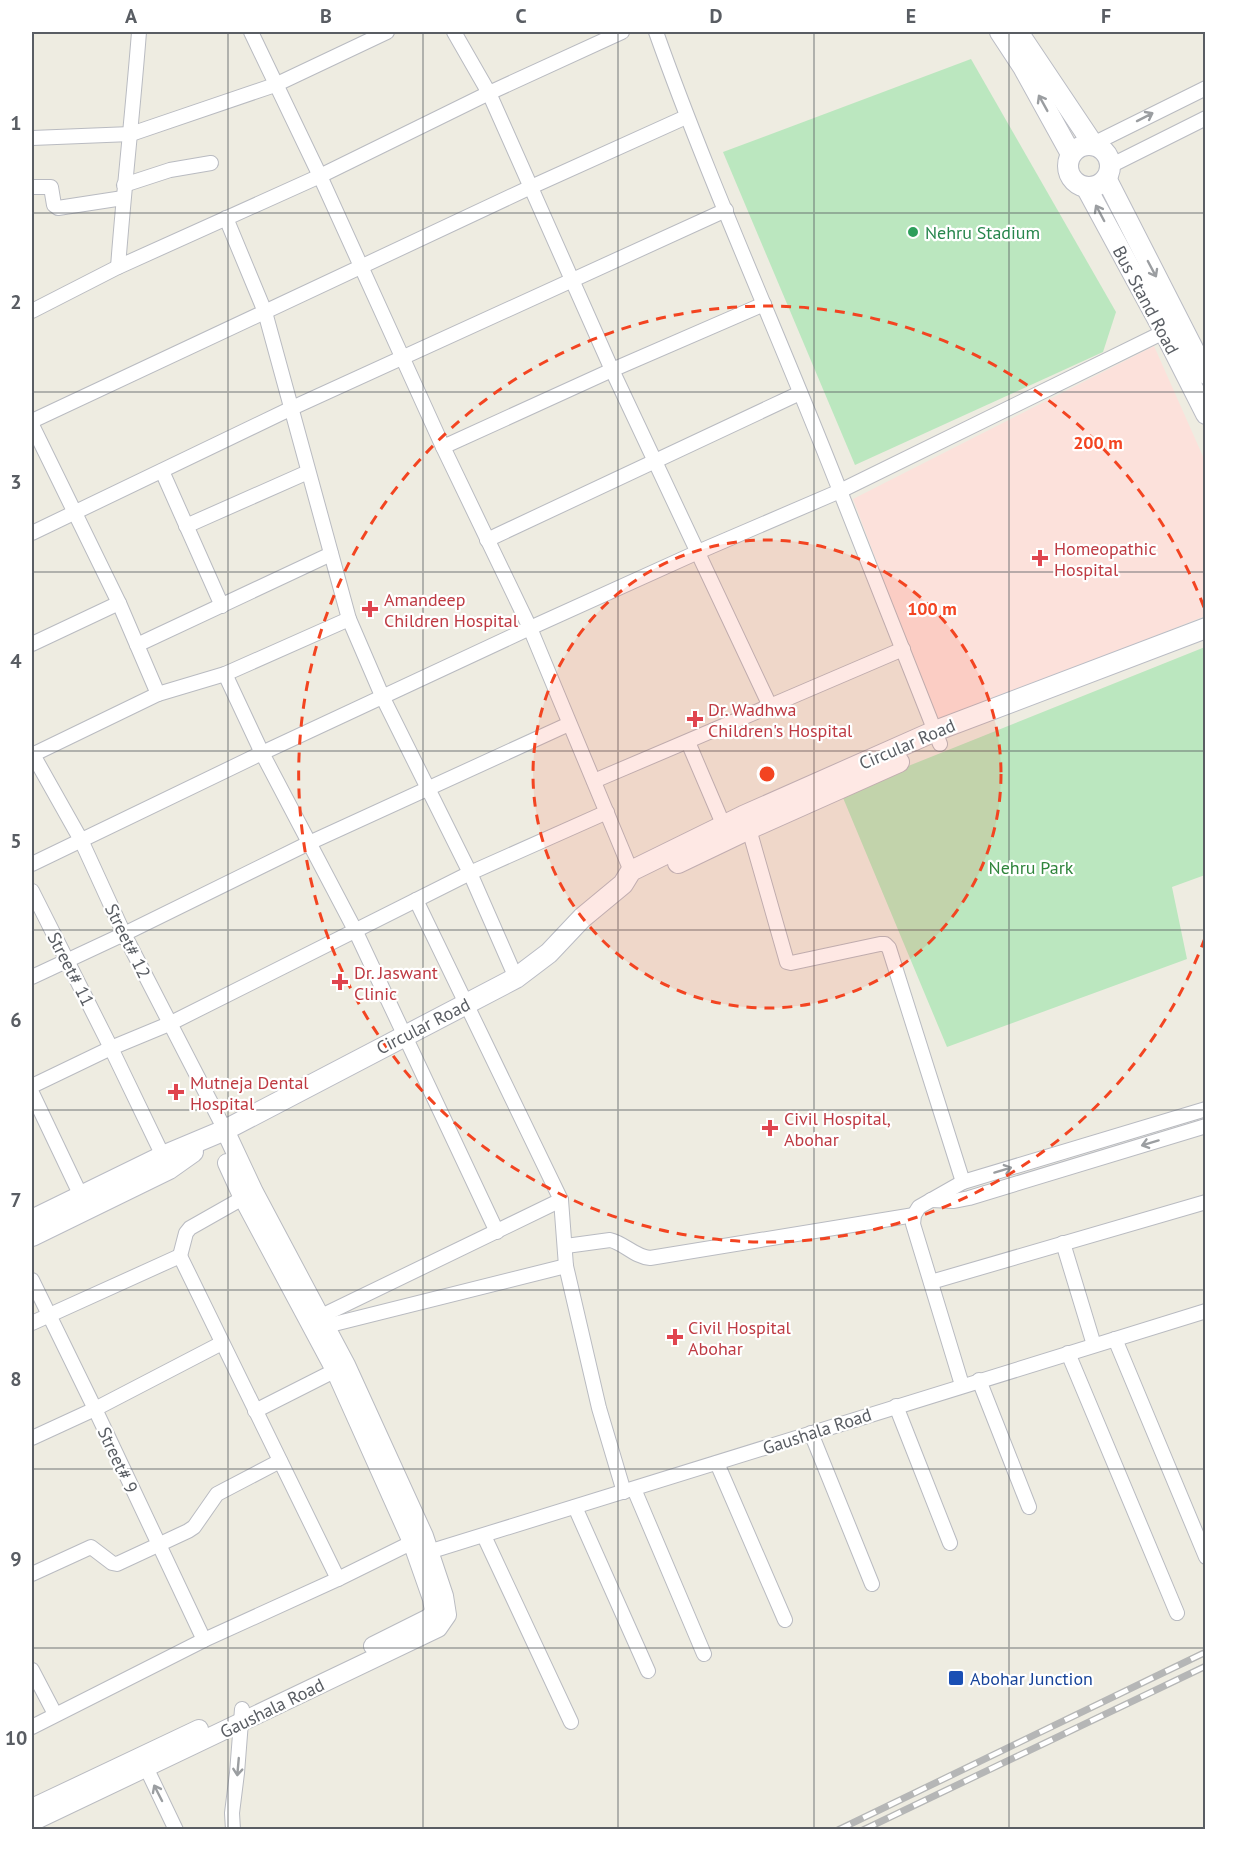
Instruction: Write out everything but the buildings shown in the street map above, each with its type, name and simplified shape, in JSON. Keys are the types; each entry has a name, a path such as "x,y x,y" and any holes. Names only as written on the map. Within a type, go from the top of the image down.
{"main road":[{"name":"Bus Stand Road","path":"1000,32 1023,67 1071,154 1068,160 1070,175 1074,181 1086,187 1172,327 1206,374"},
{"name":"Bus Stand Road","path":"1018,32 1093,144 1110,158 1109,172 1206,414"},
{"path":"1071,154 1085,144 1093,144"},
{"path":"1086,187 1097,186 1109,172"},
{"name":"Circular Road","path":"32,1220 163,1156 214,1134 516,978 549,953 582,918 627,878 636,883 726,832 937,737 1206,628"},
{"name":"Circular Road","path":"726,832 749,829 937,737 1206,642"},
{"name":"Circular Road","path":"32,1236 169,1169 189,1156 214,1134"}],"street":[{"path":"117,267 139,32"},
{"path":"251,32 320,176 443,447 530,628 607,812 627,878"},
{"path":"32,138 131,134 275,85 387,32"},
{"path":"454,32 489,93 612,370 770,706"},
{"path":"32,311 117,267 320,176 489,93 622,32"},
{"path":"656,32 686,117 840,491 937,737"},
{"path":"1093,144 1206,88"},
{"path":"158,694 118,603 32,423 531,187 686,117"},
{"path":"1109,172 1206,118"},
{"path":"32,187 51,187 54,205 58,208 124,192 170,170 211,163"},
{"path":"32,533 292,408 726,210"},
{"path":"226,218 265,312 349,618 382,698 470,873 516,978"},
{"path":"443,447 764,304"},
{"path":"32,864 262,753 530,628 840,491 1172,327"},
{"path":"487,540 800,393"},
{"path":"162,471 222,606"},
{"path":"186,526 308,472"},
{"path":"137,645 331,555"},
{"path":"32,644 118,603"},
{"path":"32,754 158,694 225,674 349,618"},
{"path":"594,781 903,649"},
{"path":"225,674 262,753 355,930 497,1232"},
{"path":"32,977 309,843 569,724"},
{"path":"688,742 726,832"},
{"name":"Street# 12","path":"32,754 81,840 169,1024 214,1134"},
{"path":"32,1086 111,1048 169,1024 470,873 607,812"},
{"path":"749,829 787,962 880,944 885,944 889,948 963,1182"},
{"name":"Street# 11","path":"32,891 163,1156"},
{"path":"416,900 561,1200 566,1266 599,1408 629,1490 704,1654"},
{"path":"32,1093 81,1196"},
{"path":"962,1385 913,1224 914,1215 919,1207 963,1182 1206,1109"},
{"path":"930,1200 969,1198 1206,1125"},
{"path":"32,1727 204,1640 338,1579 421,1546 318,1323 214,1134"},
{"path":"249,1195 189,1228 180,1256 338,1579"},
{"path":"318,1323 561,1200"},
{"path":"931,1282 1206,1202"},
{"path":"566,1246 610,1240 650,1258 914,1215"},
{"path":"1063,1244 1094,1345"},
{"path":"32,1323 180,1256"},
{"path":"318,1323 566,1266"},
{"name":"Street# 9","path":"32,1280 204,1640"},
{"name":"Gaushala Road","path":"32,1808 143,1762 438,1628 447,1615 444,1596 421,1546 484,1536 962,1385 1206,1311"},
{"path":"1115,1339 1206,1557"},
{"path":"32,1438 95,1409 222,1342"},
{"path":"1068,1353 1178,1613"},
{"path":"255,1411 340,1367"},
{"path":"979,1380 1029,1508"},
{"path":"896,1406 950,1543"},
{"path":"811,1433 872,1584"},
{"path":"32,1574 91,1547 114,1564 158,1545 194,1527 217,1494 280,1461"},
{"path":"717,1463 785,1620"},
{"path":"575,1507 648,1671"},
{"path":"484,1536 571,1722"},
{"path":"32,1670 55,1714"},
{"path":"232,1830 241,1716"},
{"path":"143,1762 176,1830"},
{"name":"Gaushala Road","path":"32,1822 143,1762"}],"shaded area":[{"name":"Homeopathic Hospital","path":"1154,346 1205,461 1205,616 937,723 853,499"}],"green space":[{"name":"Nehru Stadium","path":"971,59 1116,312 1103,352 855,465 723,152"},
{"name":"Nehru Park","path":"1205,647 1205,875 1172,887 1187,959 947,1047 841,793"}],"railway":[{"path":"838,1830 1206,1652"},
{"path":"863,1830 1206,1666"}],"place":[{"name":"Nehru Stadium","path":"913,232"},
{"name":"Homeopathic Hospital","path":"1040,558"},
{"name":"Amandeep Children Hospital","path":"370,609"},
{"name":"Dr. Wadhwa Children's Hospital","path":"695,719"},
{"name":"Dr. Jaswant Clinic","path":"340,982"},
{"name":"Mutneja Dental Hospital","path":"176,1092"},
{"name":"Civil Hospital, Abohar","path":"770,1128"},
{"name":"Civil Hospital Abohar","path":"675,1337"},
{"name":"Abohar Junction","path":"956,1678"}]}
